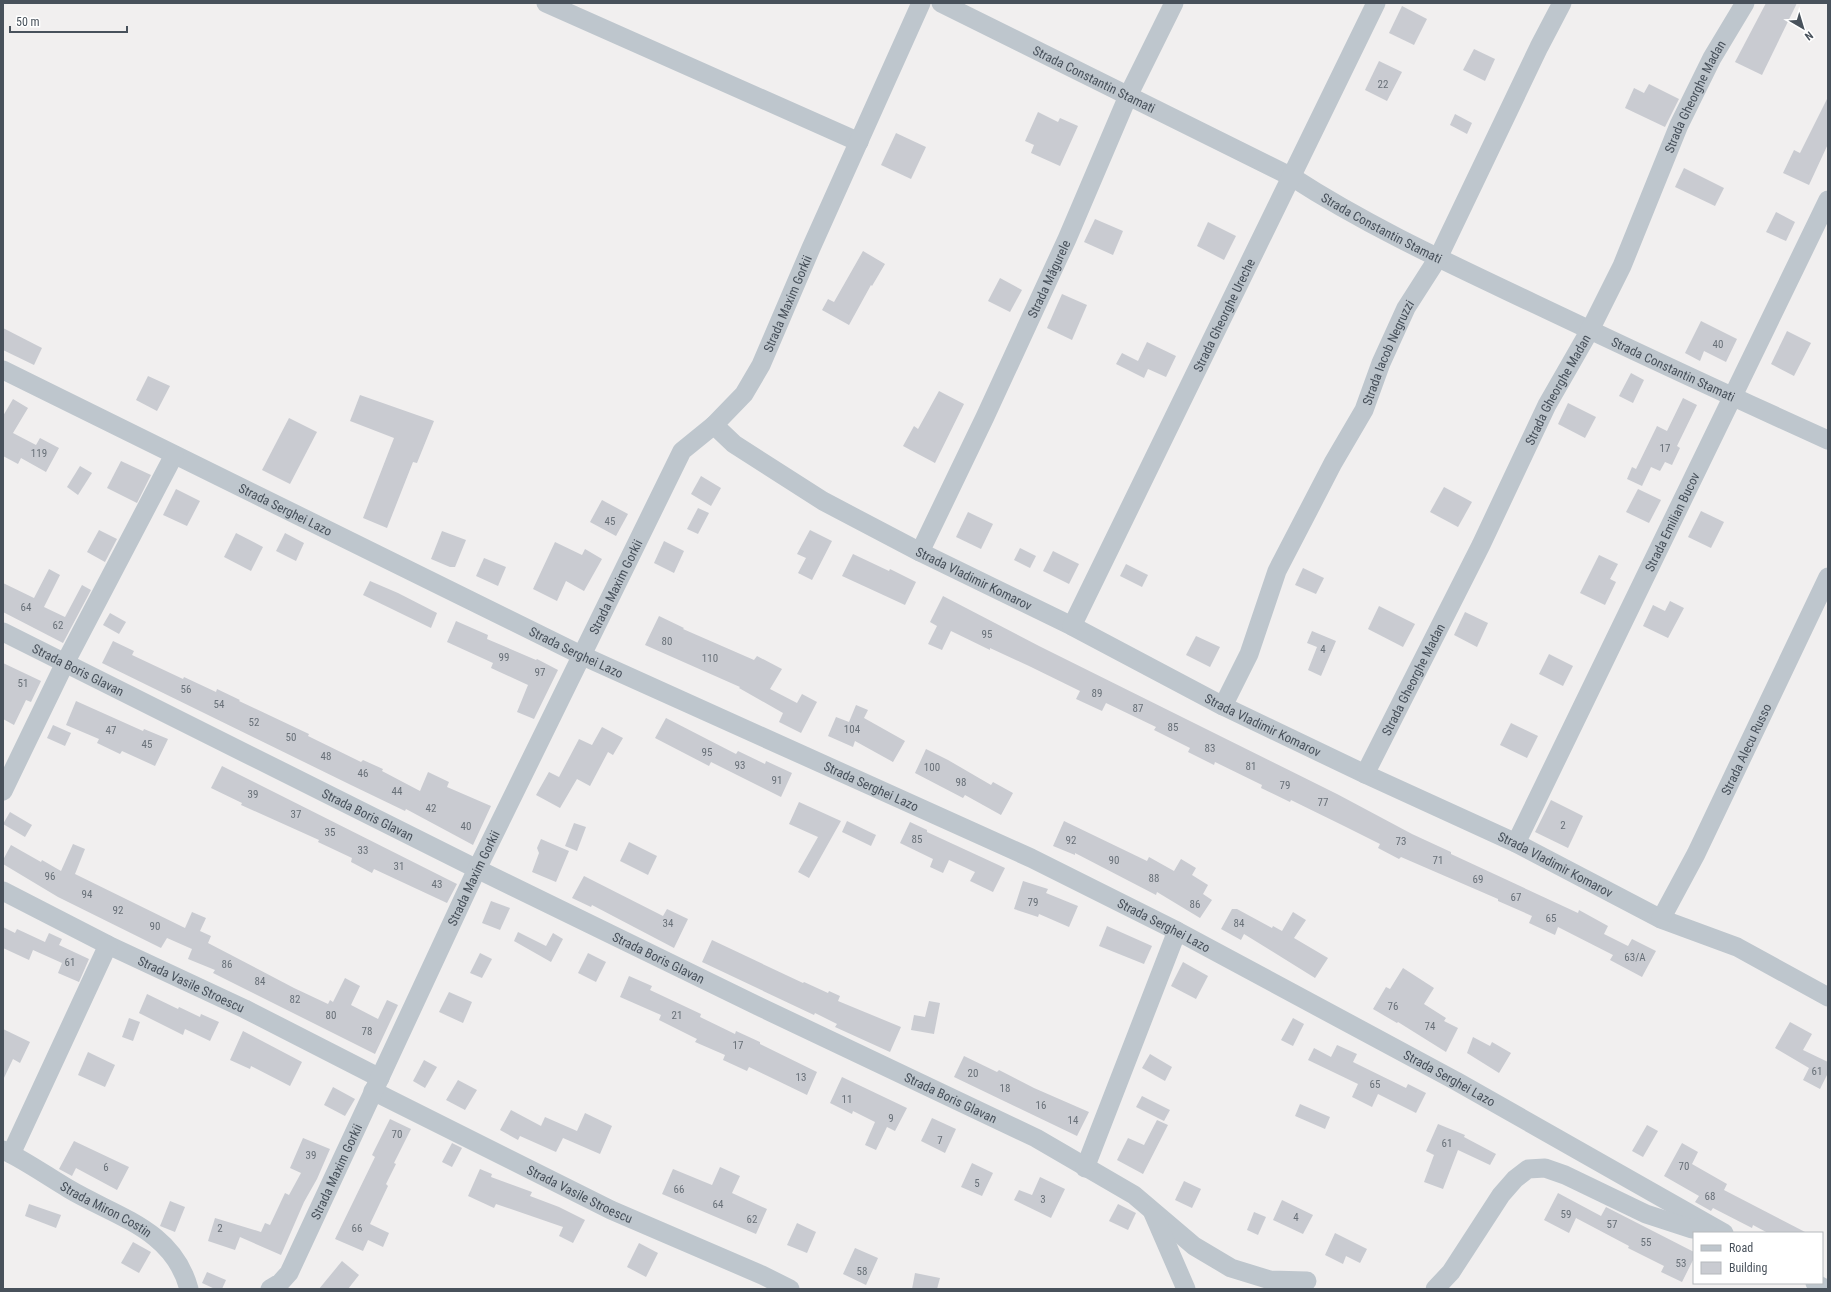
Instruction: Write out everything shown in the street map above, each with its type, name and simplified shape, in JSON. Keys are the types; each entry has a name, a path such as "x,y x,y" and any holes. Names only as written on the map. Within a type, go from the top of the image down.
{"street":[{"path":"546,3 859,142"},
{"name":"Strada Maxim Gorkii","path":"270,1289 280,1283 289,1273 477,869 583,656 682,451 714,424 744,394 762,366 811,248 921,3"},
{"name":"Strada Constantin Stamati","path":"941,3 1292,177 1327,199 1438,258 1733,398 1828,440"},
{"name":"Strada Măgurele","path":"920,552 985,417 1064,246 1128,96 1174,3"},
{"name":"Strada Gheorghe Ureche","path":"1072,626 1376,3"},
{"name":"Strada Iacob Negruzzi","path":"1223,706 1249,654 1277,571 1333,463 1364,410 1381,363 1406,308 1438,258 1539,47 1562,3"},
{"name":"Strada Gheorghe Madan","path":"1365,774 1481,545 1547,405 1590,330 1622,266 1679,125 1712,58 1745,3"},
{"name":"Strada Emilian Bucov","path":"1516,843 1828,200"},
{"name":"Strada Serghei Lazo","path":"3,370 583,656 1031,858 1177,931 1456,1082 1722,1232"},
{"name":"Strada Vladimir Komarov","path":"714,424 734,444 823,501 920,552 1072,626 1223,706 1365,774 1516,843 1661,919 1737,947 1828,997"},
{"path":"3,791 65,663 174,455"},
{"name":"Strada Alecu Russo","path":"1661,919 1696,854 1828,577"},
{"name":"Strada Boris Glavan","path":"3,632 477,869 758,1006 1036,1138 1085,1168 1134,1195 1194,1246 1231,1268 1270,1280 1308,1281"},
{"name":"Strada Vasile Stroescu","path":"3,891 108,945 245,1009 376,1085 611,1210 762,1274 790,1289"},
{"path":"1085,1168 1177,931"},
{"path":"7,1152 108,945"},
{"name":"Strada Miron Costin","path":"7,1152 70,1190 115,1212 150,1233 166,1247 179,1263 189,1289"},
{"path":"1435,1289 1451,1272 1501,1195 1515,1179 1528,1169 1545,1168 1565,1175 1646,1214 1692,1229 1707,1224"},
{"path":"1151,1210 1186,1289"},
{"path":"1817,1284 1826,1289"}],"building":[{"path":"1766,3 1797,3 1762,75 1735,62"},
{"path":"1402,6 1427,19 1414,45 1389,33"},
{"path":"1474,49 1495,59 1485,81 1463,70"},
{"path":"1379,61 1402,72 1387,101 1365,90"},
{"path":"1649,84 1679,99 1665,127 1625,108 1634,88 1644,93"},
{"path":"1828,97 1828,144 1809,185 1783,173 1794,150 1800,153"},
{"path":"1038,112 1058,122 1060,118 1078,126 1060,166 1031,153 1034,145 1025,141"},
{"path":"1455,114 1472,123 1467,134 1450,125"},
{"path":"896,133 926,147 911,179 881,165"},
{"path":"1684,168 1724,188 1715,206 1675,187"},
{"path":"1776,212 1795,222 1786,241 1766,232"},
{"path":"1095,219 1123,231 1113,255 1084,242"},
{"path":"1208,222 1236,236 1224,260 1197,246"},
{"path":"863,251 885,264 872,286 871,285 849,325 822,310 828,299 834,302"},
{"path":"1000,278 1022,290 1010,312 988,301"},
{"path":"1062,294 1087,305 1072,340 1047,328"},
{"path":"1701,321 1737,339 1726,362 1704,351 1700,361 1685,353"},
{"path":"3,328 42,348 34,365 3,350"},
{"path":"1787,331 1811,343 1794,376 1771,364"},
{"path":"1147,342 1176,356 1166,377 1148,369 1144,378 1116,364 1122,353 1138,361"},
{"path":"1631,373 1644,380 1633,403 1619,396"},
{"path":"148,376 170,386 157,411 136,400"},
{"path":"939,391 964,404 935,463 903,446 914,426 918,429"},
{"path":"360,395 434,421 417,463 413,462 387,528 363,518 394,438 350,421"},
{"path":"1683,398 1697,405 1677,446 1680,448 1672,465 1665,462 1660,471 1651,467 1642,486 1627,479 1632,467 1636,469 1657,426 1667,431"},
{"path":"13,399 28,408 13,433 36,445 40,438 59,448 46,472 21,458 18,464 3,456 3,416"},
{"path":"1568,403 1596,417 1585,438 1558,424"},
{"path":"289,418 317,432 290,484 262,470"},
{"path":"121,461 151,475 137,503 107,488"},
{"path":"80,466 92,473 78,495 67,487"},
{"path":"701,476 721,488 711,506 691,494"},
{"path":"1444,487 1472,502 1458,527 1430,512"},
{"path":"176,489 200,501 187,526 163,515"},
{"path":"1638,489 1661,500 1649,523 1626,512"},
{"path":"602,500 628,514 616,536 590,522"},
{"path":"698,508 709,513 698,534 687,529"},
{"path":"1701,511 1724,522 1711,548 1688,537"},
{"path":"968,512 993,524 981,549 956,537"},
{"path":"99,530 117,539 105,562 87,552"},
{"path":"810,530 832,541 812,580 798,573 806,558 797,554"},
{"path":"442,531 466,540 455,567 450,567 431,559"},
{"path":"236,533 263,547 251,571 224,557"},
{"path":"285,533 304,543 296,561 276,551"},
{"path":"664,541 684,551 674,573 654,563"},
{"path":"555,542 582,555 585,549 602,559 584,591 566,581 557,601 533,589"},
{"path":"1020,548 1036,556 1030,568 1014,560"},
{"path":"1053,551 1079,564 1069,584 1043,571"},
{"path":"853,554 889,571 890,569 916,582 905,605 842,576"},
{"path":"1599,555 1618,564 1610,579 1616,582 1605,605 1580,593"},
{"path":"484,558 506,567 498,586 476,576"},
{"path":"1126,564 1148,575 1142,587 1120,576"},
{"path":"1303,568 1324,578 1316,594 1295,585"},
{"path":"49,569 60,575 44,607 65,617 82,585 91,590 63,643 3,612 3,583 34,598"},
{"path":"370,581 398,593 437,613 431,628 363,595"},
{"path":"943,596 1039,646 1337,794 1412,834 1451,852 1451,854 1578,913 1579,910 1608,926 1604,934 1628,946 1632,939 1656,951 1642,977 1610,960 1613,955 1558,927 1555,935 1529,923 1532,916 1498,901 1498,899 1401,857 1399,859 1378,848 1380,844 1291,800 1290,802 1261,788 1262,785 1215,762 1214,765 1188,752 1190,748 1154,730 1156,727 1106,703 1102,711 1076,699 1080,691 1029,666 990,648 990,650 951,631 942,650 928,644 937,626 930,622"},
{"path":"1670,601 1684,608 1668,638 1643,626 1653,605 1665,611"},
{"path":"1379,606 1415,624 1403,647 1368,629"},
{"path":"1465,612 1488,623 1477,647 1454,635"},
{"path":"110,613 126,622 119,634 103,625"},
{"path":"659,616 684,628 683,629 754,660 757,656 782,669 770,689 797,703 802,694 817,702 801,733 779,722 783,713 739,688 740,687 645,645"},
{"path":"456,621 488,635 487,639 536,660 537,659 558,670 534,719 517,712 528,685 491,668 493,663 447,642"},
{"path":"1312,631 1336,641 1321,676 1308,670 1317,647 1307,643"},
{"path":"1196,636 1220,647 1210,667 1186,655"},
{"path":"113,641 134,651 132,655 183,679 184,677 216,692 217,689 309,734 308,736 361,762 363,760 383,769 382,771 420,791 428,772 449,782 447,787 491,806 473,845 406,809 405,811 102,663"},
{"path":"1549,654 1573,666 1563,686 1539,674"},
{"path":"3,663 41,681 31,702 26,700 14,725 3,719"},
{"path":"76,701 143,731 144,729 168,739 155,766 122,751 120,754 97,743 99,739 66,725"},
{"path":"856,705 868,710 864,718 905,741 893,762 855,741 853,747 828,736 836,717 849,722"},
{"path":"666,718 736,754 738,751 765,764 766,761 792,773 781,797 711,762 709,766 655,738"},
{"path":"1511,723 1538,736 1527,758 1500,745"},
{"path":"53,725 71,733 65,746 47,738"},
{"path":"602,727 623,738 613,755 608,752 590,786 577,779 560,808 536,795 549,772 559,777 579,739 592,745"},
{"path":"926,749 991,785 993,782 1013,793 1001,815 965,795 963,798 915,773"},
{"path":"222,766 457,884 447,903 374,869 372,873 351,862 352,858 318,842 319,840 241,805 242,803 211,788"},
{"path":"1551,800 1583,816 1568,848 1535,832"},
{"path":"799,802 841,821 809,878 798,872 818,837 789,824"},
{"path":"10,812 32,825 25,837 3,824"},
{"path":"847,821 876,835 871,846 842,832"},
{"path":"1064,821 1147,861 1149,857 1174,871 1181,859 1196,868 1192,875 1208,885 1203,894 1212,900 1200,918 1157,892 1156,895 1075,853 1075,855 1053,846"},
{"path":"910,822 927,830 927,832 1005,868 993,892 970,881 975,872 949,860 943,873 930,867 933,859 900,843"},
{"path":"574,823 586,827 577,851 565,846"},
{"path":"541,839 569,851 556,882 532,872 539,853 537,848"},
{"path":"629,842 657,856 648,875 620,861"},
{"path":"73,844 85,849 75,874 185,928 192,912 206,918 200,931 211,936 208,943 294,988 328,1004 330,1000 333,1002 345,978 360,986 351,1005 378,1019 387,1000 398,1005 375,1054 213,973 215,970 188,959 192,949 167,938 161,948 58,897 3,864 3,860 11,845 41,862 42,860 61,871"},
{"path":"584,876 663,916 667,909 688,919 674,948 592,905 591,907 572,898"},
{"path":"1023,881 1048,889 1046,893 1078,906 1069,927 1039,914 1038,917 1014,909"},
{"path":"491,901 510,908 500,930 482,923"},
{"path":"1232,909 1237,909 1272,928 1273,926 1282,931 1293,912 1306,920 1294,938 1328,958 1315,978 1244,934 1241,940 1221,929"},
{"path":"1107,926 1152,946 1144,964 1099,946"},
{"path":"3,927 15,933 17,929 45,942 49,933 62,939 59,945 89,959 79,982 58,973 62,963 33,950 29,960 3,948"},
{"path":"518,932 546,946 553,933 563,939 551,962 514,941"},
{"path":"712,940 803,983 804,982 828,993 829,991 840,996 838,1001 901,1027 890,1052 835,1027 837,1024 815,1013 814,1015 702,962"},
{"path":"480,953 492,959 482,978 470,973"},
{"path":"588,953 606,962 596,982 578,973"},
{"path":"1183,962 1208,976 1196,999 1171,986"},
{"path":"1403,968 1434,988 1424,1004 1446,1018 1444,1021 1458,1028 1446,1052 1398,1022 1397,1023 1373,1009 1386,987 1390,989"},
{"path":"629,976 652,986 650,990 701,1014 700,1017 735,1034 736,1031 760,1042 760,1044 817,1072 807,1095 749,1067 747,1071 723,1060 725,1055 695,1042 697,1039 659,1020 661,1015 620,997"},
{"path":"449,992 472,1002 463,1023 439,1012"},
{"path":"147,994 178,1009 179,1007 200,1017 201,1014 219,1022 210,1041 185,1029 183,1035 139,1013"},
{"path":"929,1001 940,1003 934,1034 911,1030 914,1015 925,1017"},
{"path":"129,1018 140,1022 133,1041 122,1037"},
{"path":"1293,1018 1304,1024 1293,1046 1281,1040"},
{"path":"1790,1022 1812,1034 1803,1050 1828,1062 1828,1073 1820,1089 1803,1080 1809,1068 1775,1048"},
{"path":"3,1029 30,1042 20,1063 13,1059 3,1080"},
{"path":"243,1031 302,1062 290,1086 251,1066 250,1069 230,1060"},
{"path":"1473,1037 1490,1046 1492,1042 1511,1053 1499,1073 1467,1053"},
{"path":"1337,1045 1357,1054 1353,1062 1406,1088 1408,1084 1426,1093 1416,1113 1378,1094 1372,1107 1352,1097 1358,1084 1308,1060 1314,1048 1331,1057"},
{"path":"88,1052 115,1065 105,1087 78,1075"},
{"path":"1150,1054 1172,1067 1165,1081 1142,1068"},
{"path":"964,1056 997,1072 999,1070 1034,1088 1089,1112 1077,1136 954,1077"},
{"path":"424,1060 437,1067 425,1088 413,1081"},
{"path":"842,1077 907,1108 895,1131 887,1127 876,1150 865,1145 875,1122 853,1111 852,1114 830,1103"},
{"path":"458,1080 477,1090 465,1110 446,1100"},
{"path":"333,1087 355,1099 345,1116 324,1105"},
{"path":"1142,1096 1170,1110 1164,1121 1136,1107"},
{"path":"1300,1104 1330,1117 1325,1129 1295,1116"},
{"path":"511,1110 541,1126 545,1117 577,1131 585,1113 612,1126 600,1154 563,1138 556,1152 520,1136 518,1140 500,1130"},
{"path":"932,1118 956,1129 945,1153 921,1141"},
{"path":"390,1119 411,1129 394,1163 396,1164 386,1184 388,1186 370,1224 389,1233 383,1247 368,1240 363,1251 335,1239 375,1157 372,1155"},
{"path":"1157,1120 1168,1125 1143,1174 1117,1160 1128,1138 1144,1145"},
{"path":"1438,1124 1465,1135 1464,1137 1496,1154 1490,1165 1458,1150 1443,1189 1424,1182 1434,1155 1426,1151"},
{"path":"1647,1125 1658,1131 1643,1157 1632,1151"},
{"path":"303,1138 330,1149 317,1179 304,1202 281,1255 240,1237 235,1250 208,1241 215,1218 261,1232 265,1223 270,1225 285,1193 289,1195 301,1173 290,1168"},
{"path":"74,1141 129,1167 117,1190 76,1168 72,1176 59,1169"},
{"path":"452,1143 462,1148 452,1167 442,1162"},
{"path":"1682,1143 1698,1152 1692,1164 1727,1184 1724,1190 1805,1232 1766,1232 1753,1225 1752,1228 1713,1208 1711,1211 1695,1202 1699,1196 1664,1176"},
{"path":"972,1163 993,1173 982,1196 961,1187"},
{"path":"720,1167 740,1176 732,1193 767,1209 756,1234 662,1194 673,1169 712,1185"},
{"path":"480,1169 492,1174 491,1177 532,1192 530,1196 559,1207 585,1220 573,1243 559,1236 563,1227 496,1204 494,1208 468,1196"},
{"path":"1040,1177 1065,1189 1051,1218 1014,1200 1019,1190 1032,1195"},
{"path":"1184,1181 1201,1189 1192,1208 1175,1200"},
{"path":"1558,1193 1601,1216 1606,1207 1693,1251 1693,1260 1682,1282 1661,1272 1664,1266 1628,1248 1629,1246 1576,1218 1569,1233 1544,1220"},
{"path":"1282,1200 1313,1215 1303,1234 1273,1220"},
{"path":"170,1201 185,1207 175,1232 160,1226"},
{"path":"29,1204 61,1215 56,1228 25,1216"},
{"path":"1118,1204 1136,1213 1128,1230 1109,1221"},
{"path":"1254,1212 1266,1217 1258,1235 1247,1230"},
{"path":"797,1223 816,1232 807,1253 787,1245"},
{"path":"1335,1233 1367,1249 1360,1263 1346,1256 1343,1264 1325,1255"},
{"path":"133,1242 151,1252 139,1273 121,1263"},
{"path":"639,1243 658,1253 646,1277 627,1267"},
{"path":"855,1248 878,1258 866,1285 843,1274"},
{"path":"342,1261 359,1275 348,1289 319,1289"},
{"path":"207,1272 226,1280 222,1289 215,1289 202,1283"},
{"path":"915,1273 940,1278 937,1289 912,1289"}]}
